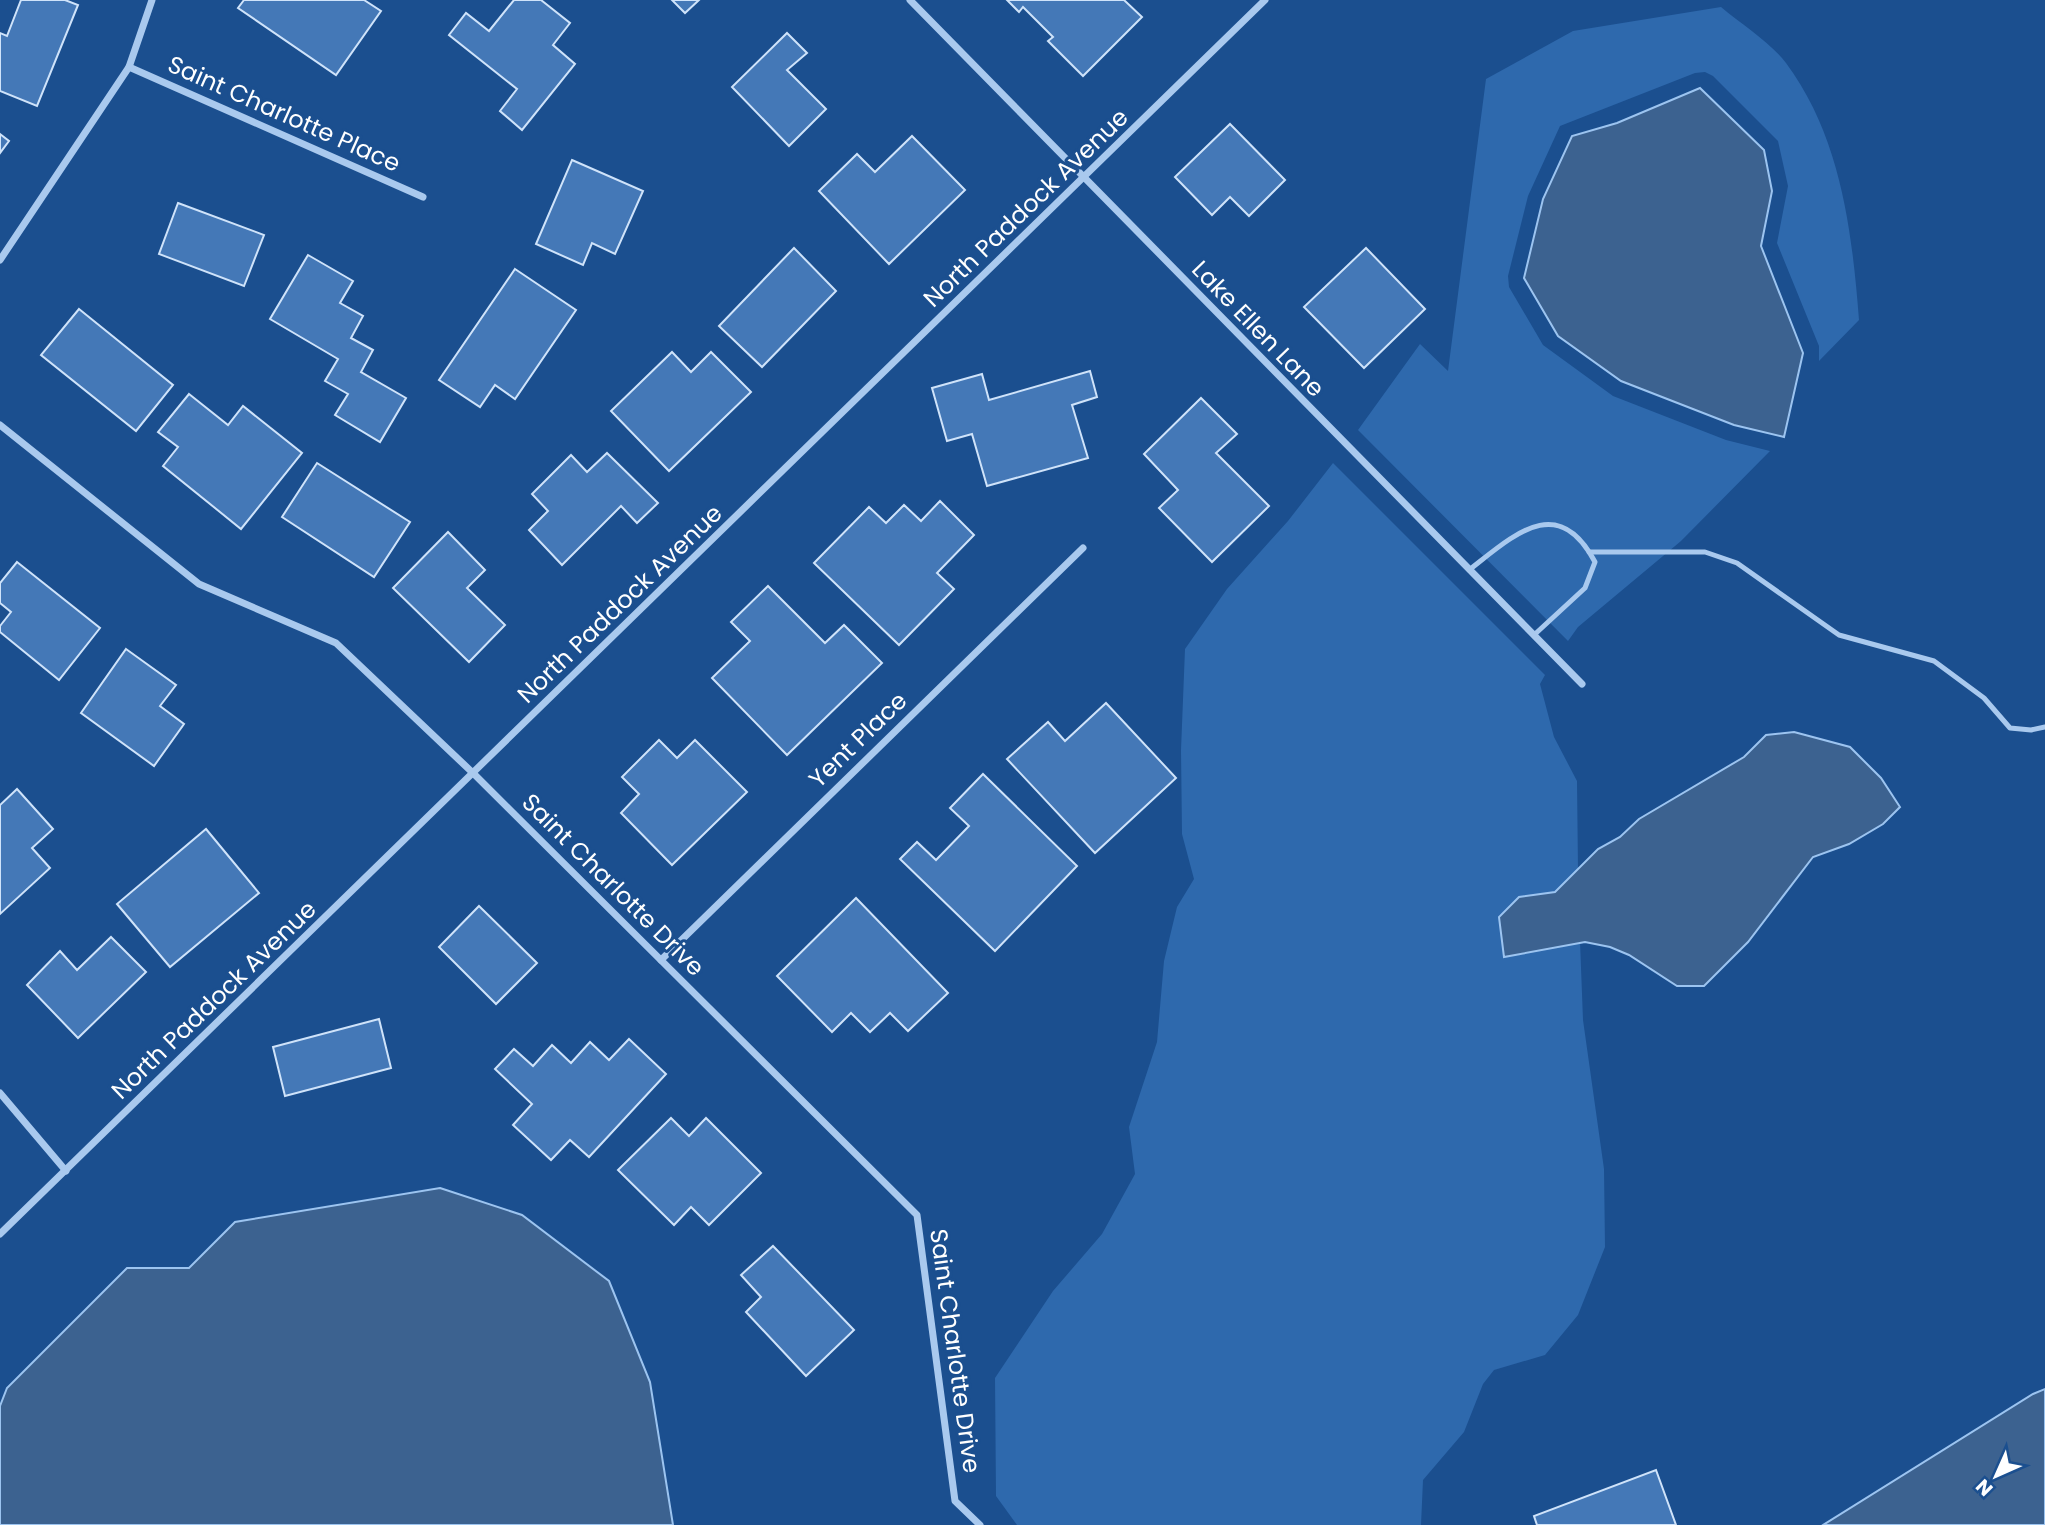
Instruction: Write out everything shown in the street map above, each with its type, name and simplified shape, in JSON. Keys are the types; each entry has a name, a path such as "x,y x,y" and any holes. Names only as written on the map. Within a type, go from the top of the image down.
{"street":[{"path":"0,260 130,67 152,0"},
{"name":"Lake Ellen Lane","path":"910,0 1582,684"},
{"name":"North Paddock Avenue","path":"0,1234 1265,0"},
{"name":"Saint Charlotte Place","path":"130,67 423,197"},
{"name":"Saint Charlotte Drive","path":"0,425 199,584 336,643 474,774 917,1215 955,1501 980,1525"},
{"name":"Yent Place","path":"661,960 1083,548"},
{"path":"0,1093 66,1171"}],"lane":[{"path":"1468,570 1513,536 1538,524 1558,524 1583,540 1595,562 1585,588 1534,635"},
{"path":"1589,552 1705,552 1737,563 1839,635 1934,661 1984,698 2010,728 2031,730 2045,727"}],"shaded area":[{"path":"1721,7 1764,41 1786,63 1820,122 1831,153 1847,219 1859,320 1819,361 1819,346 1777,243 1788,186 1778,141 1713,76 1705,72 1695,73 1560,126 1528,196 1508,276 1509,287 1543,345 1613,396 1726,440 1770,451 1681,541 1578,627 1568,641 1358,430 1420,344 1448,371 1486,79 1573,31"},
{"path":"1700,88 1764,150 1772,191 1761,246 1803,353 1784,437 1734,425 1621,381 1558,336 1524,278 1543,199 1572,136 1617,123"},
{"path":"1333,463 1545,675 1540,684 1554,737 1577,781 1578,870 1555,892 1519,897 1520,955 1580,941 1583,1020 1604,1169 1605,1247 1578,1315 1545,1355 1494,1370 1483,1384 1464,1432 1423,1480 1421,1525 1017,1525 996,1496 995,1378 1053,1291 1102,1234 1135,1174 1129,1127 1157,1042 1164,961 1177,907 1194,879 1182,834 1181,750 1185,649 1227,589 1288,521"},
{"path":"1794,732 1850,747 1881,778 1900,807 1883,824 1849,844 1813,857 1748,942 1704,986 1677,986 1629,955 1610,947 1585,942 1504,957 1499,917 1519,897 1555,892 1598,849 1620,837 1639,819 1744,757 1766,735"},
{"path":"440,1188 522,1215 609,1281 650,1382 673,1525 0,1525 0,1406 7,1388 127,1268 189,1268 235,1222"},
{"path":"2045,1389 2045,1525 1823,1525 2033,1394"}],"building":[{"path":"21,0 65,0 78,5 37,106 0,91 0,33 7,36"},
{"path":"244,0 364,0 381,11 336,75 238,8"},
{"path":"514,0 541,0 570,23 553,45 575,64 522,130 500,111 517,89 449,35 466,13 489,31"},
{"path":"672,0 699,0 685,13"},
{"path":"1007,0 1124,0 1142,17 1083,76 1048,41 1053,37 1023,7 1019,12"},
{"path":"787,33 807,53 787,70 826,109 789,146 732,87"},
{"path":"1230,124 1285,180 1249,216 1230,197 1212,215 1175,177"},
{"path":"0,134 9,141 0,153"},
{"path":"912,136 965,190 889,264 819,191 857,154 875,172"},
{"path":"572,160 643,191 615,254 592,243 583,265 536,244"},
{"path":"178,203 264,235 244,286 159,254"},
{"path":"794,248 836,291 762,367 719,326"},
{"path":"1366,248 1425,309 1364,368 1304,307"},
{"path":"308,255 353,281 340,303 363,316 351,338 373,350 361,372 406,398 380,442 335,415 348,394 325,381 338,359 270,319"},
{"path":"515,269 576,310 515,399 495,385 480,407 439,380"},
{"path":"79,309 173,385 136,431 41,355"},
{"path":"672,352 691,372 711,352 751,392 669,471 611,411"},
{"path":"1090,371 1097,397 1072,405 1088,458 987,486 972,434 947,441 932,388 982,374 989,400"},
{"path":"189,394 228,425 243,406 302,453 241,529 163,466 178,447 158,432"},
{"path":"1201,398 1237,434 1216,453 1269,506 1212,562 1159,508 1178,490 1144,454"},
{"path":"607,453 658,503 637,523 621,506 562,565 529,530 548,511 532,494 571,455 587,472"},
{"path":"317,463 410,522 374,577 282,517"},
{"path":"940,501 974,535 937,573 954,589 899,645 814,563 869,507 886,523 904,505 921,521"},
{"path":"448,532 485,570 467,588 505,625 469,662 393,588"},
{"path":"17,562 100,628 59,680 0,632 0,626 11,612 0,603 0,583"},
{"path":"768,586 825,643 844,625 882,663 787,755 712,678 750,641 731,622"},
{"path":"126,649 176,685 160,706 184,724 154,766 81,713"},
{"path":"1106,703 1176,778 1095,853 1007,759 1048,722 1065,741"},
{"path":"659,740 677,758 695,740 747,792 672,865 621,813 639,794 622,777"},
{"path":"983,774 1077,866 995,951 900,859 917,842 936,860 969,826 950,808"},
{"path":"17,789 53,829 32,848 50,868 0,914 0,805"},
{"path":"206,829 259,893 170,967 117,904"},
{"path":"856,898 948,993 908,1031 890,1013 870,1032 851,1013 832,1032 777,976"},
{"path":"479,906 537,963 496,1004 439,947"},
{"path":"111,937 146,972 78,1038 27,985 60,951 77,970"},
{"path":"379,1019 391,1068 285,1096 273,1047"},
{"path":"629,1039 666,1074 589,1157 570,1140 551,1160 513,1125 532,1104 495,1069 514,1049 533,1066 552,1045 571,1063 590,1042 609,1060"},
{"path":"671,1118 689,1136 706,1118 761,1173 709,1225 691,1207 674,1225 618,1170"},
{"path":"773,1246 854,1330 806,1376 746,1312 761,1297 741,1275"},
{"path":"1656,1470 1676,1525 1537,1525 1534,1516"}]}
